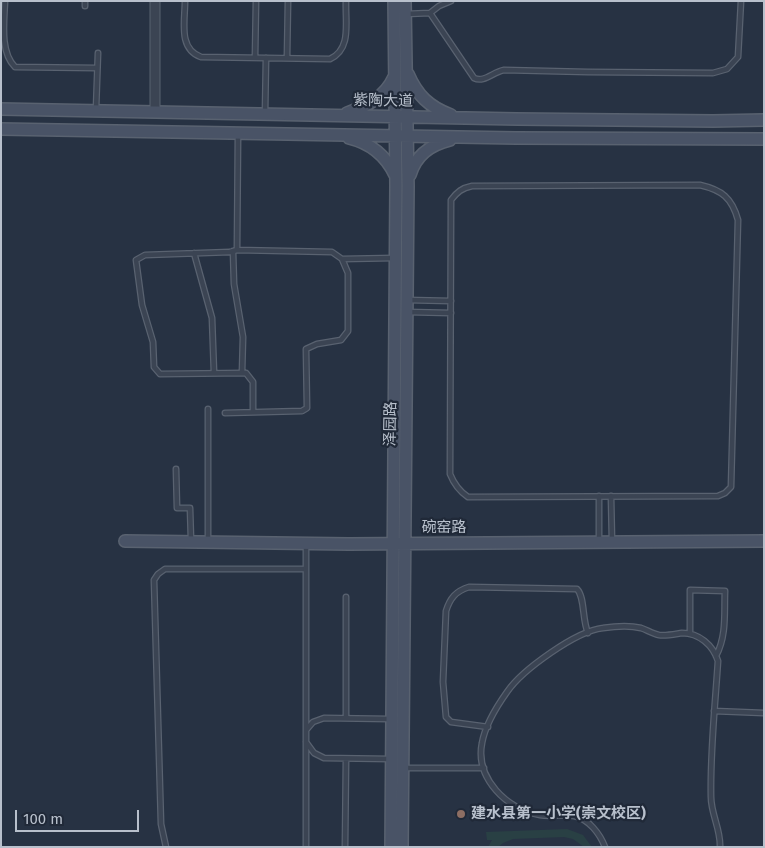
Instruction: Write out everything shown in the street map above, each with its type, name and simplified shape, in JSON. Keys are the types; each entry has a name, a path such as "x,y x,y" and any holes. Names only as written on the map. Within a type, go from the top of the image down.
{"street":[{"path":"155,1 155,112"},
{"name":"泽园路","path":"394,1 395,75 401,117"},
{"name":"泽园路","path":"402,847 403,768 395,258 396,176 406,68 405,1"},
{"path":"406,68 413,84 424,100 435,108 460,118"},
{"path":"337,115 358,109 374,101 385,92 395,75"},
{"name":"紫陶大道","path":"1,109 460,118 764,120"},
{"path":"1,129 459,137 764,138"},
{"path":"335,135 354,139 369,146 384,158 396,176"},
{"name":"泽园路","path":"391,847 392,718 407,306 408,182 401,136"},
{"path":"408,182 415,163 423,153 440,142 459,137"},
{"name":"碗窑路","path":"125,541 399,544 764,541"}],"lane":[{"path":"5,1 2,47 7,59 15,66 97,68"},
{"path":"185,1 185,43 192,53 201,57 330,59 337,56 345,45 346,1"},
{"path":"255,58 256,1"},
{"path":"287,58 288,1"},
{"path":"405,14 430,13 450,1"},
{"path":"430,13 474,78 478,80 504,70 712,72 727,69 738,57 741,1"},
{"path":"96,111 98,53"},
{"path":"265,114 266,58"},
{"path":"238,133 234,284 243,337 242,373"},
{"path":"700,185 714,188 728,198 738,220 731,488 718,496 468,497 455,485 450,474 451,301 451,200 463,189 472,186 700,185"},
{"path":"225,413 302,411 307,408 306,349 317,344 341,340 348,331 348,273 342,259 332,252 316,250 235,251 145,255 136,260 139,290 153,342 154,367 156,371 160,374 242,373 248,375 253,382 253,412"},
{"path":"194,253 212,318 214,373"},
{"path":"342,259 395,258"},
{"path":"407,306 451,301"},
{"path":"407,306 451,313"},
{"path":"208,409 208,542"},
{"path":"176,469 177,508 190,508 191,542"},
{"path":"599,496 599,542"},
{"path":"612,496 612,542"},
{"path":"306,543 306,847"},
{"path":"166,847 161,824 154,580 165,569 306,569"},
{"path":"488,727 451,722 446,717 442,682 446,610 455,594 468,586 577,589 581,593 584,625 588,632"},
{"path":"690,634 690,590 725,591 724,634 716,656"},
{"path":"346,597 346,718"},
{"path":"605,847 597,832 581,819 574,816 541,815 513,806 496,790 484,768 481,756 482,744 488,727 507,691 553,650 588,632 601,628 629,626 642,628 659,635 690,634 697,636 706,642 716,656 718,661 711,798 720,847"},
{"path":"714,711 764,713"},
{"path":"306,730 313,722 320,719 392,718"},
{"path":"306,741 311,750 324,758 392,759"},
{"path":"345,847 346,759"},
{"path":"403,768 484,768"}],"green space":[{"path":"567,829 583,835 592,847 584,847 573,839 564,837 513,839 498,847 488,847 492,840 487,840 486,832"}],"place":[{"name":"建水县第一小学(崇文校区)","path":"461,814"}]}
